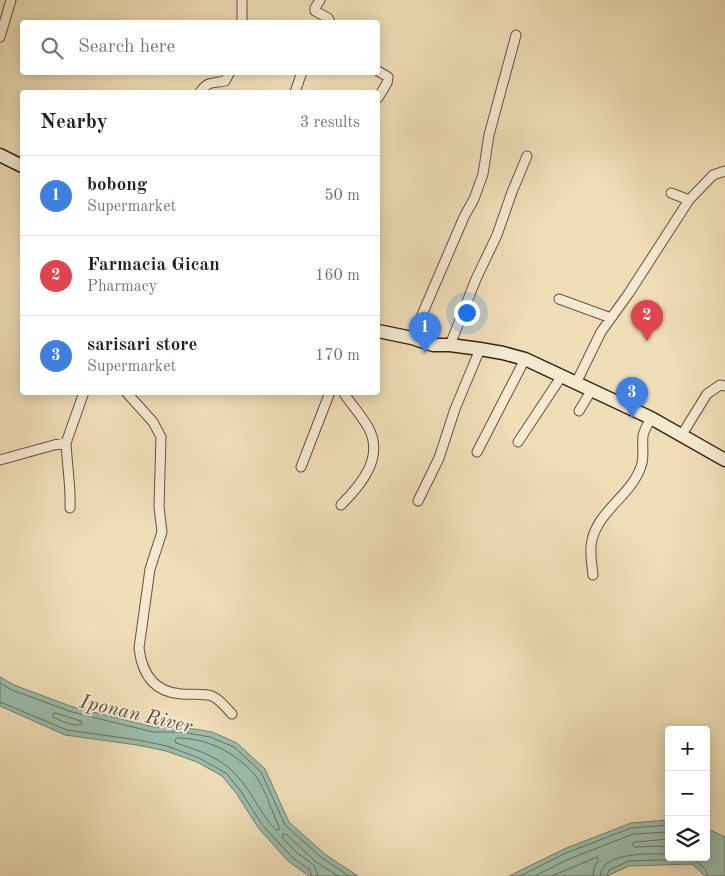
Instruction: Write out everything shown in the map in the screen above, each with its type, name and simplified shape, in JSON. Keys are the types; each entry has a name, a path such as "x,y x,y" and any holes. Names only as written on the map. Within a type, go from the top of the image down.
{"street":[{"path":"0,37 11,0"},
{"path":"242,0 242,20"},
{"path":"320,0 315,8 316,11 329,20"},
{"path":"412,338 464,217 474,199 483,174 489,135 516,34"},
{"path":"380,71 388,77 387,83 380,95"},
{"path":"202,90 211,82 225,81 228,75"},
{"path":"295,90 301,75"},
{"path":"0,155 20,165"},
{"path":"450,345 476,279 497,235 527,156"},
{"path":"576,383 601,332 629,293 689,200 713,174 725,171"},
{"path":"670,193 689,200"},
{"path":"559,299 611,318"},
{"path":"380,331 412,338 433,345 480,349 525,359 651,418 725,460"},
{"path":"418,501 440,458 455,409 480,349"},
{"path":"477,452 525,359"},
{"path":"518,442 561,377"},
{"path":"681,436 707,394 720,385 725,386"},
{"path":"579,411 591,391"},
{"path":"70,508 71,483 66,443 83,395"},
{"path":"129,395 153,422 162,437 159,507 162,532 150,569 139,648 140,661 148,678 161,689 182,694 211,696 218,699 232,714"},
{"path":"301,467 329,395"},
{"path":"340,505 359,487 365,477 372,460 373,446 372,435 368,427 345,395"},
{"path":"593,575 591,547 595,531 605,515 628,490 642,463 644,434 651,418"},
{"path":"0,460 54,444 66,443"}],"water":[{"path":"0,677 14,685 73,707 154,727 182,727 212,732 237,743 265,769 289,822 326,855 358,876 309,876 289,862 259,829 236,793 222,776 197,762 166,751 137,745 65,735 0,706"},
{"path":"665,820 665,861 710,861 710,830 725,837 725,876 705,876 692,864 629,866 607,876 509,876 564,849 631,823"}],"place":[{"name":"Farmacia Gican","path":"647,341"},
{"name":"bobong","path":"425,353"},
{"name":"sarisari store","path":"632,418"}],"water label":[{"name":"Iponan River","path":"136,715"}]}
